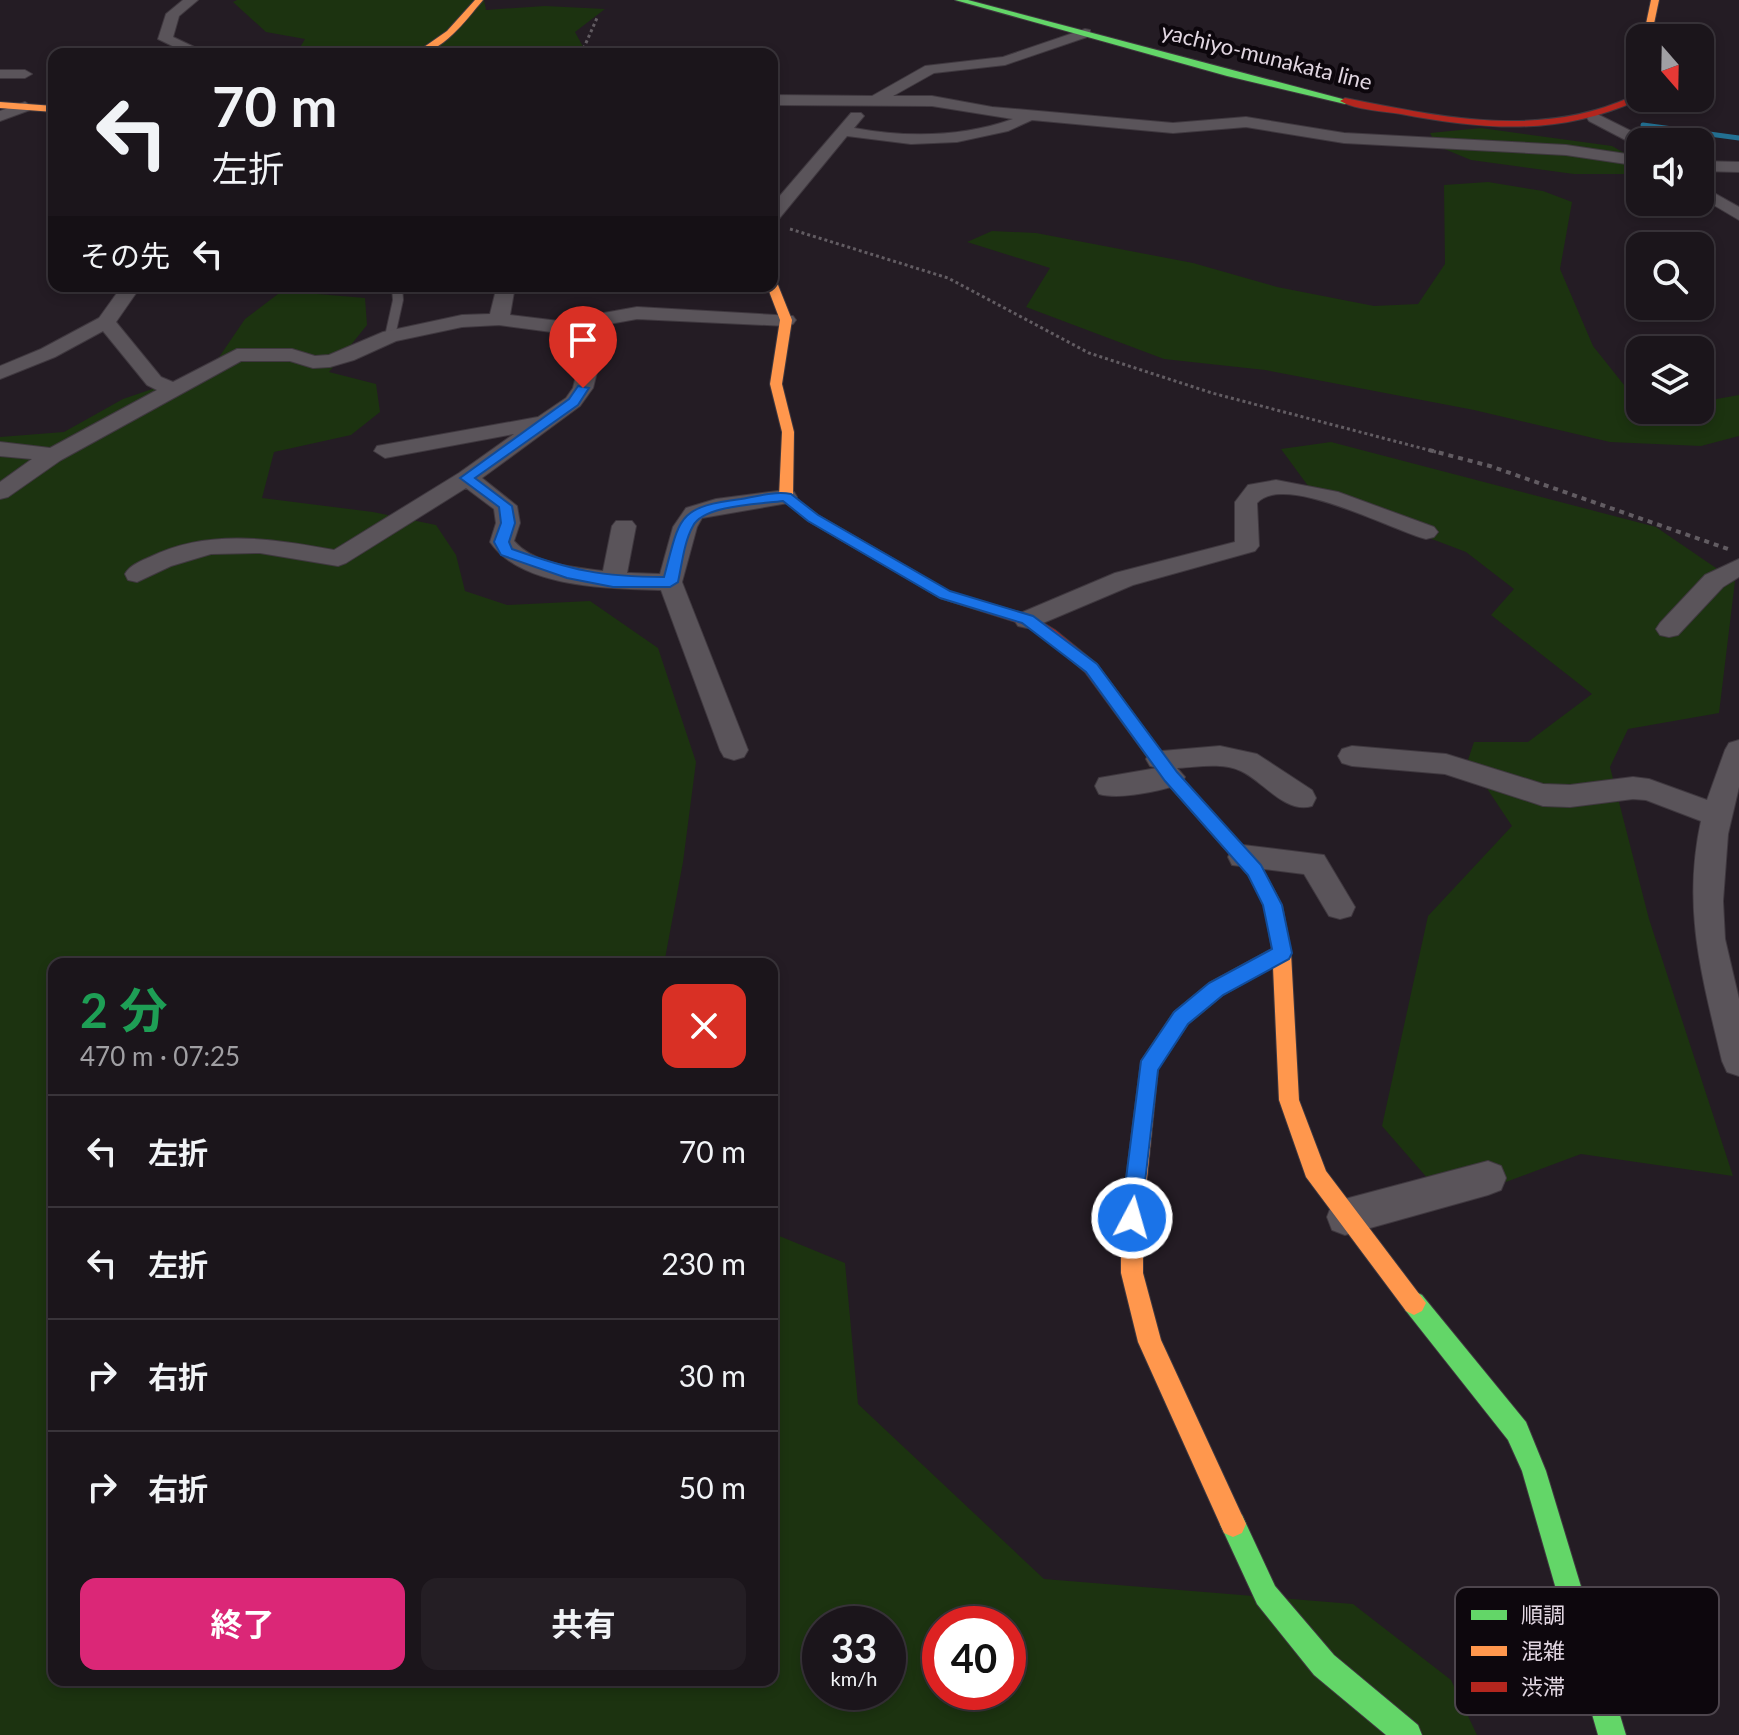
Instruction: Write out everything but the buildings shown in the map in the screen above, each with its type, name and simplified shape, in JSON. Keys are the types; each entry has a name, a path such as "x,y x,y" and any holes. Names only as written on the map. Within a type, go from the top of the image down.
{"street":[{"path":"187,48 165,39 173,14 191,0"},
{"path":"427,48 450,33 479,0"},
{"name":"yachiyo-munakata line","path":"959,0 1244,79 1354,105 1503,122 1546,123 1595,118 1626,105"},
{"path":"1650,24 1655,0"},
{"path":"778,222 843,131 870,102 930,69 1005,61 1085,33"},
{"path":"0,74 25,74"},
{"path":"778,100 932,101 1032,115 1173,128 1246,122 1344,138 1566,150 1626,159"},
{"path":"0,105 48,109"},
{"path":"0,116 25,107"},
{"path":"843,131 887,140 920,140 988,132 1032,115"},
{"path":"1595,118 1626,134"},
{"path":"1714,166 1739,167"},
{"path":"1714,199 1739,215"},
{"path":"0,373 48,353 106,322 128,292"},
{"path":"499,319 505,292"},
{"path":"775,292 786,320 776,384 788,432 786,497"},
{"path":"0,492 53,455 237,355 292,355 313,362 330,361 390,336 462,321 499,319 559,327 637,313 786,320"},
{"path":"137,574 157,562 194,548 225,543 268,546 338,558 467,478 573,402 583,388 600,320"},
{"path":"106,322 154,381 175,390"},
{"path":"385,451 546,422"},
{"path":"0,449 53,455"},
{"path":"467,478 505,506 508,523 502,542 506,552 567,573 613,582 670,582"},
{"path":"1027,620 1124,579 1247,546 1246,502 1255,490 1268,485 1326,495 1426,532"},
{"path":"734,750 670,582 685,527 694,513 716,506 786,497 813,518 945,595 1027,620 1091,668 1166,768 1255,870 1273,905 1282,953 1289,1100 1317,1177 1345,1217 1517,1431 1534,1471 1568,1587"},
{"path":"613,582 624,526"},
{"path":"1669,629 1735,559"},
{"path":"1739,750 1728,774 1717,815 1708,924 1739,1061"},
{"path":"1109,786 1166,768 1220,756 1247,761 1302,798"},
{"path":"1352,756 1446,764 1543,795 1570,796 1633,788 1649,790 1717,815"},
{"path":"1243,857 1313,863 1340,907"},
{"path":"1282,953 1216,989 1181,1018 1148,1067 1132,1218 1132,1273 1150,1342 1266,1595 1324,1665 1408,1735"},
{"path":"1345,1217 1488,1178"},
{"path":"1606,1715 1612,1735"}],"lane":[{"path":"390,336 397,292"}],"path":[{"path":"584,48 597,18"},
{"path":"778,222 948,278 1089,353 1212,393 1490,466 1735,559"}],"green space":[{"path":"484,0 486,10 545,6 605,9 575,32 584,48 300,48 305,39 266,32 233,2"},
{"path":"1481,128 1612,146 1626,154 1626,174 1574,174 1471,160 1437,146 1430,133"},
{"path":"1488,182 1543,191 1572,202 1560,269 1593,346 1626,387 1626,424 1714,424 1714,399 1739,395 1739,436 1701,446 1610,442 1474,410 1265,370 1164,359 1026,307 1050,268 967,242 992,231 1036,233 1193,263 1277,287 1374,306 1418,304 1445,264 1444,185"},
{"path":"281,292 365,298 367,325 329,372 376,384 380,412 351,435 274,452 262,498 373,512 436,525 456,555 465,591 507,605 590,601 658,648 696,762 683,862 665,958 48,958 48,1686 778,1686 778,1235 845,1263 858,1404 1044,1579 1353,1604 1451,1680 1455,1688 1455,1715 1468,1715 1477,1735 0,1735 0,437 64,432 123,399 211,369 245,319"},
{"path":"1331,442 1656,527 1735,581 1719,713 1628,729 1610,767 1649,919 1733,1176 1581,1154 1449,1203 1382,1126 1428,916 1512,826 1468,760 1474,742 1528,742 1592,694 1491,615 1514,589 1466,552 1314,494 1281,449"}],"waterway":[{"path":"1643,125 1739,138"}],"traffic: fast":[{"path":"959,0 1230,74 1345,101"},
{"path":"1414,1303 1517,1431 1534,1471 1568,1587"},
{"path":"1233,1524 1266,1595 1324,1665 1408,1735"},
{"path":"1606,1715 1612,1735"}],"traffic: slow":[{"path":"427,48 450,33 479,0"},
{"path":"1650,24 1655,0"},
{"path":"0,105 48,109"},
{"path":"775,292 786,320 776,384 788,432 786,497 813,518 913,576"},
{"path":"1255,871 1273,905 1282,953 1289,1100 1317,1177 1414,1303"},
{"path":"1233,1524 1150,1342 1132,1273 1132,1218 1148,1067 1181,1018 1216,989 1282,953"}],"traffic: jam":[{"path":"1345,101 1454,120 1531,125 1603,113 1626,102"},
{"path":"913,576 945,595 1027,620 1050,634 1091,668 1171,777 1255,871"}],"route":[{"path":"583,388 573,402 467,478 505,506 508,523 502,542 506,552 567,573 613,582 670,582 685,527 694,513 716,506 786,497 813,518 945,595 1027,620 1050,634 1091,668 1171,777 1255,870 1273,905 1282,953 1216,989 1181,1018 1148,1067 1132,1218"}]}
